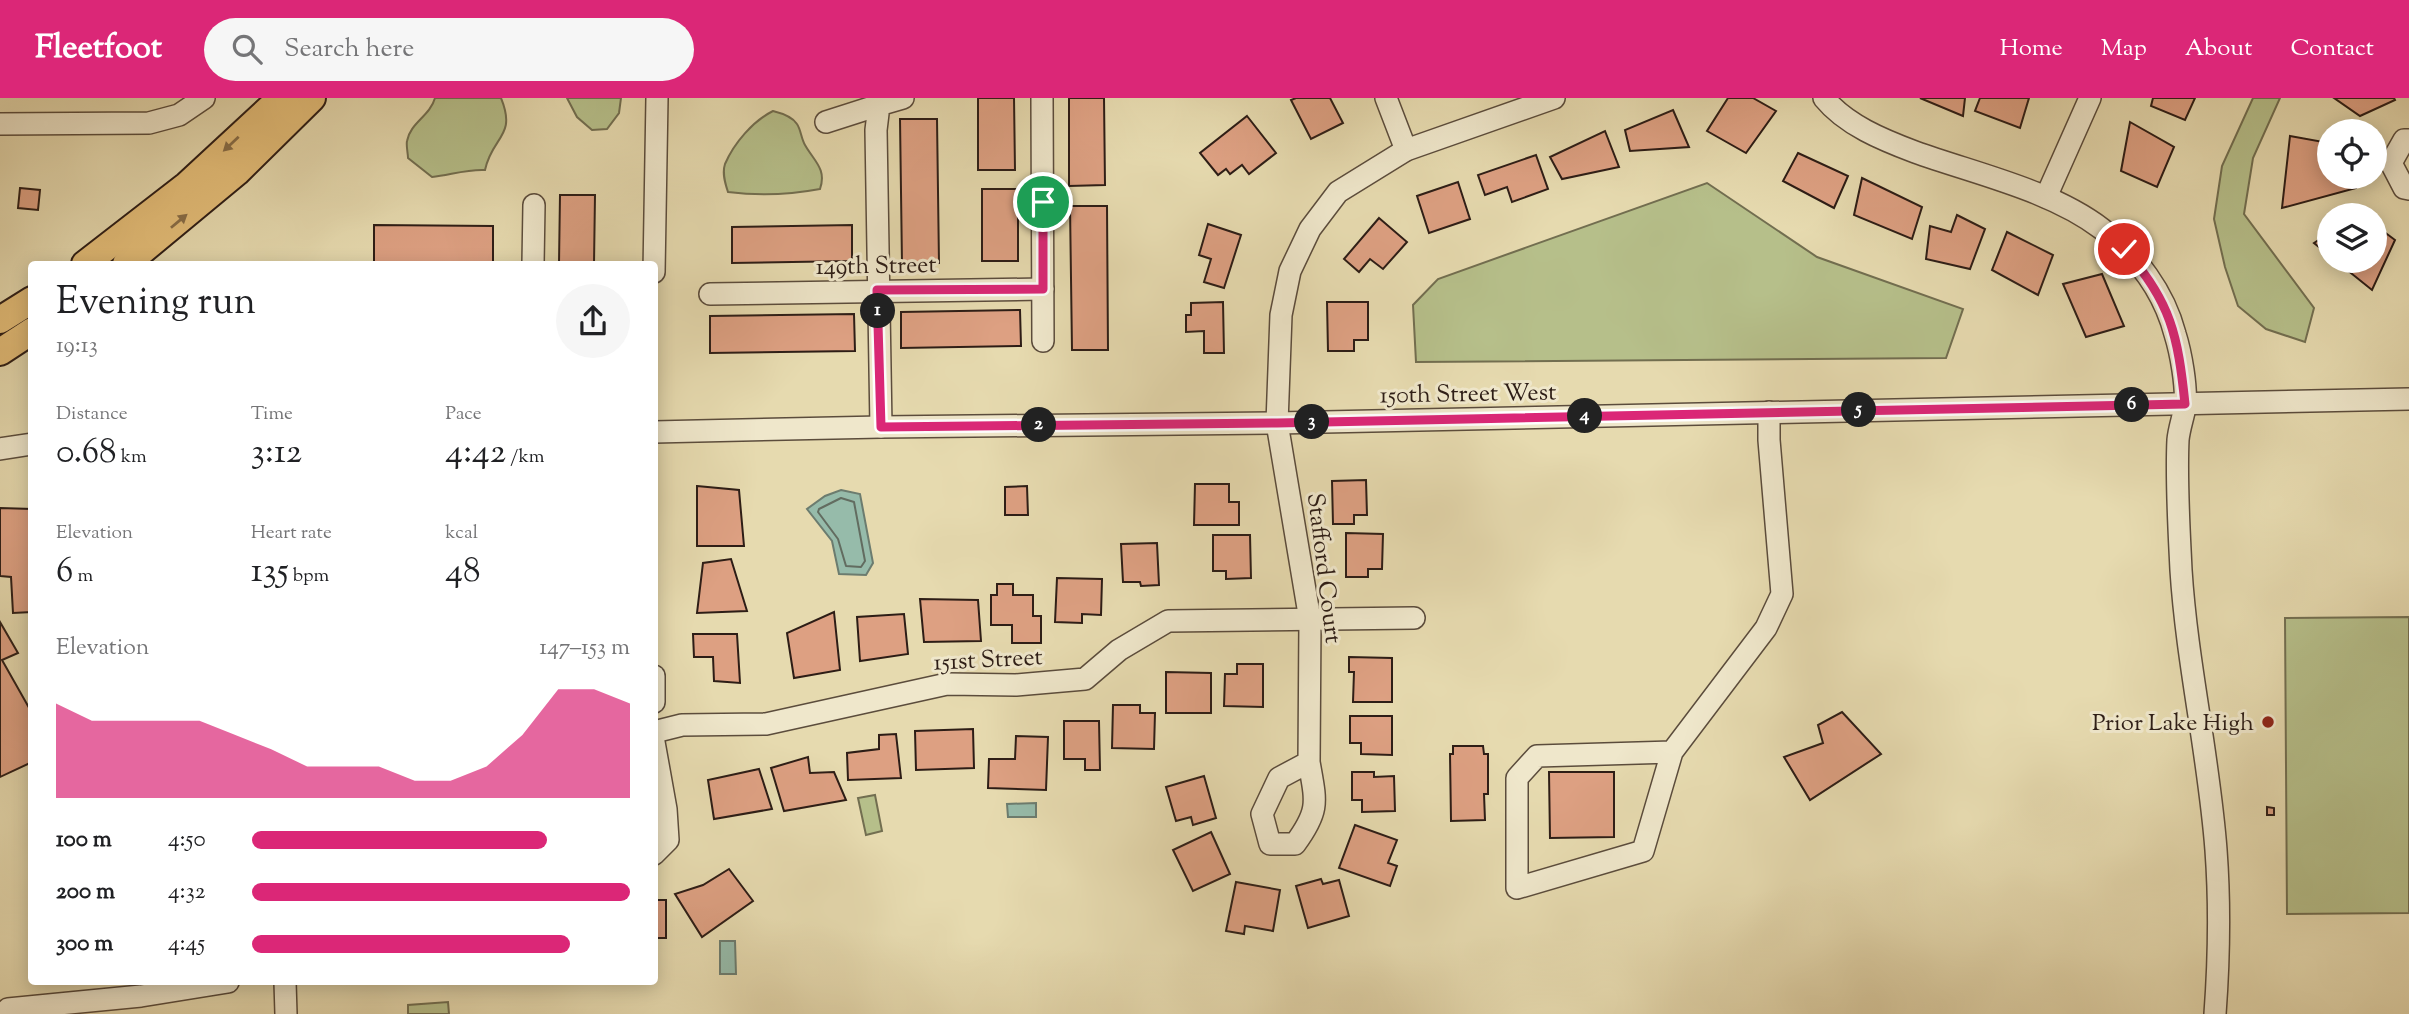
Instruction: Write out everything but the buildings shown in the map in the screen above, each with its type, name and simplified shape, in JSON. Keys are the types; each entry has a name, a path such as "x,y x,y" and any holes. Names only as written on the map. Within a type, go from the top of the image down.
{"main road":[{"path":"89,261 187,185 281,98"},
{"path":"131,261 237,172 312,98"},
{"path":"0,320 28,302"},
{"path":"0,352 28,334"}],"street":[{"path":"0,124 149,123 178,115 204,98"},
{"path":"654,261 657,98"},
{"path":"825,122 903,98"},
{"path":"1042,98 1043,341"},
{"path":"1386,98 1406,150"},
{"name":"Stafford Court","path":"1309,762 1310,620 1277,423 1280,316 1290,271 1310,229 1338,192 1406,150 1554,98"},
{"path":"1824,98 1830,106 1862,128 1892,143 2046,197 2102,229 2124,249 2156,288 2167,308 2176,336 2185,404 2178,438 2181,567 2216,852 2218,942 2215,1014"},
{"path":"2046,197 2090,98"},
{"path":"879,105 876,130 881,427"},
{"path":"2409,140 2404,140 2391,163 2404,188 2409,189"},
{"path":"533,261 534,205"},
{"name":"149th Street","path":"710,294 1043,289"},
{"name":"150th Street West","path":"658,432 1277,423 2409,399"},
{"path":"1672,752 1537,756 1517,778 1517,888 1643,851 1672,752 1766,628 1782,594 1769,412"},
{"path":"0,449 28,445"},
{"name":"151st Street","path":"658,731 682,725 766,724 947,684 1016,685 1085,679 1119,650 1168,621 1414,618"},
{"path":"658,764 668,840 658,850"},
{"path":"8,1009 141,996 209,985"},
{"path":"285,985 286,1014"}],"green space":[{"path":"435,98 501,98 505,111 505,129 488,159 485,170 432,177 408,158 409,135"},
{"path":"567,98 621,98 619,113 607,129 592,130 577,117"},
{"path":"2253,98 2280,98 2253,158 2244,214 2314,308 2305,342 2266,329 2238,306 2225,267 2214,219 2222,166"},
{"path":"773,111 789,117 797,124 805,145 821,171 820,189 774,194 728,192 724,171 729,156 751,127"},
{"path":"1707,183 1817,257 1963,309 1946,358 1416,362 1413,305 1438,279"},
{"path":"2409,617 2409,913 2287,914 2285,618"},
{"path":"875,795 882,831 866,835 858,798"},
{"path":"448,1002 449,1014 408,1014 408,1005"}],"water":[{"path":"841,490 860,494 873,563 866,575 839,574 832,541 807,509 825,496"},
{"path":"1036,803 1036,817 1008,817 1007,804"},
{"path":"720,941 735,941 736,974 720,974"}],"place":[{"name":"Prior Lake High","path":"2268,722"}],"route":[{"path":"1043,202 1043,289 877,290 881,427 1277,423 2185,404 2182,368 2167,308 2143,269 2124,249"}]}
